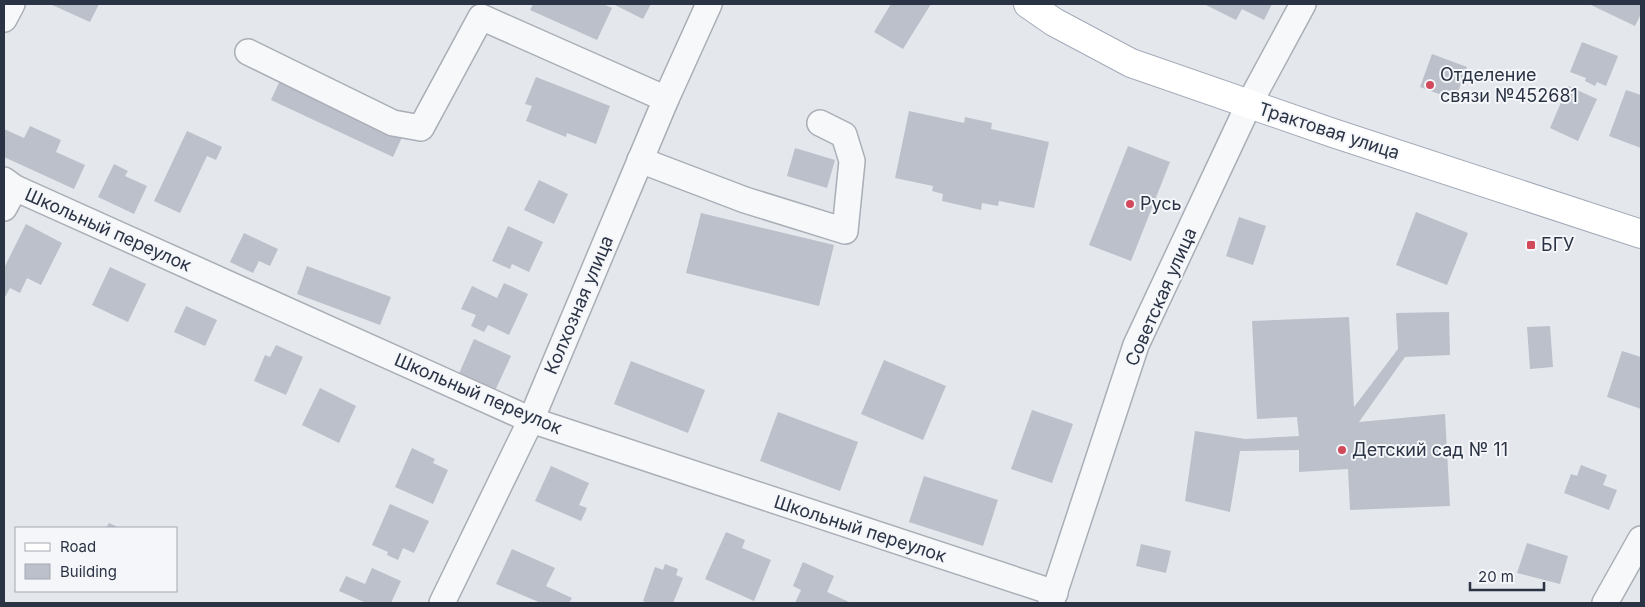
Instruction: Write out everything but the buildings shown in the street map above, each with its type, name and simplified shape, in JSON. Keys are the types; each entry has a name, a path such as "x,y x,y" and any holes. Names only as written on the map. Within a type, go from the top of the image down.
{"main road":[{"name":"Трактовая улица","path":"1028,4 1054,22 1131,64 1641,234"}],"street":[{"path":"4,19 12,4"},
{"name":"Колхозная улица","path":"442,603 531,420 666,99 709,4"},
{"name":"Советская улица","path":"1053,598 1136,345 1249,104 1303,4"},
{"path":"248,52 393,123 421,128 481,17 666,99"},
{"path":"640,160 745,200 845,231 852,161 844,135 820,123"},
{"name":"Школьный переулок","path":"7,192 531,420 1053,598"},
{"path":"1605,603 1641,539"}],"place":[{"name":"Отделение связи №452681","path":"1430,85"},
{"name":"Русь","path":"1130,204"},
{"name":"БГУ","path":"1531,245"},
{"name":"Детский сад № 11","path":"1342,450"}]}
